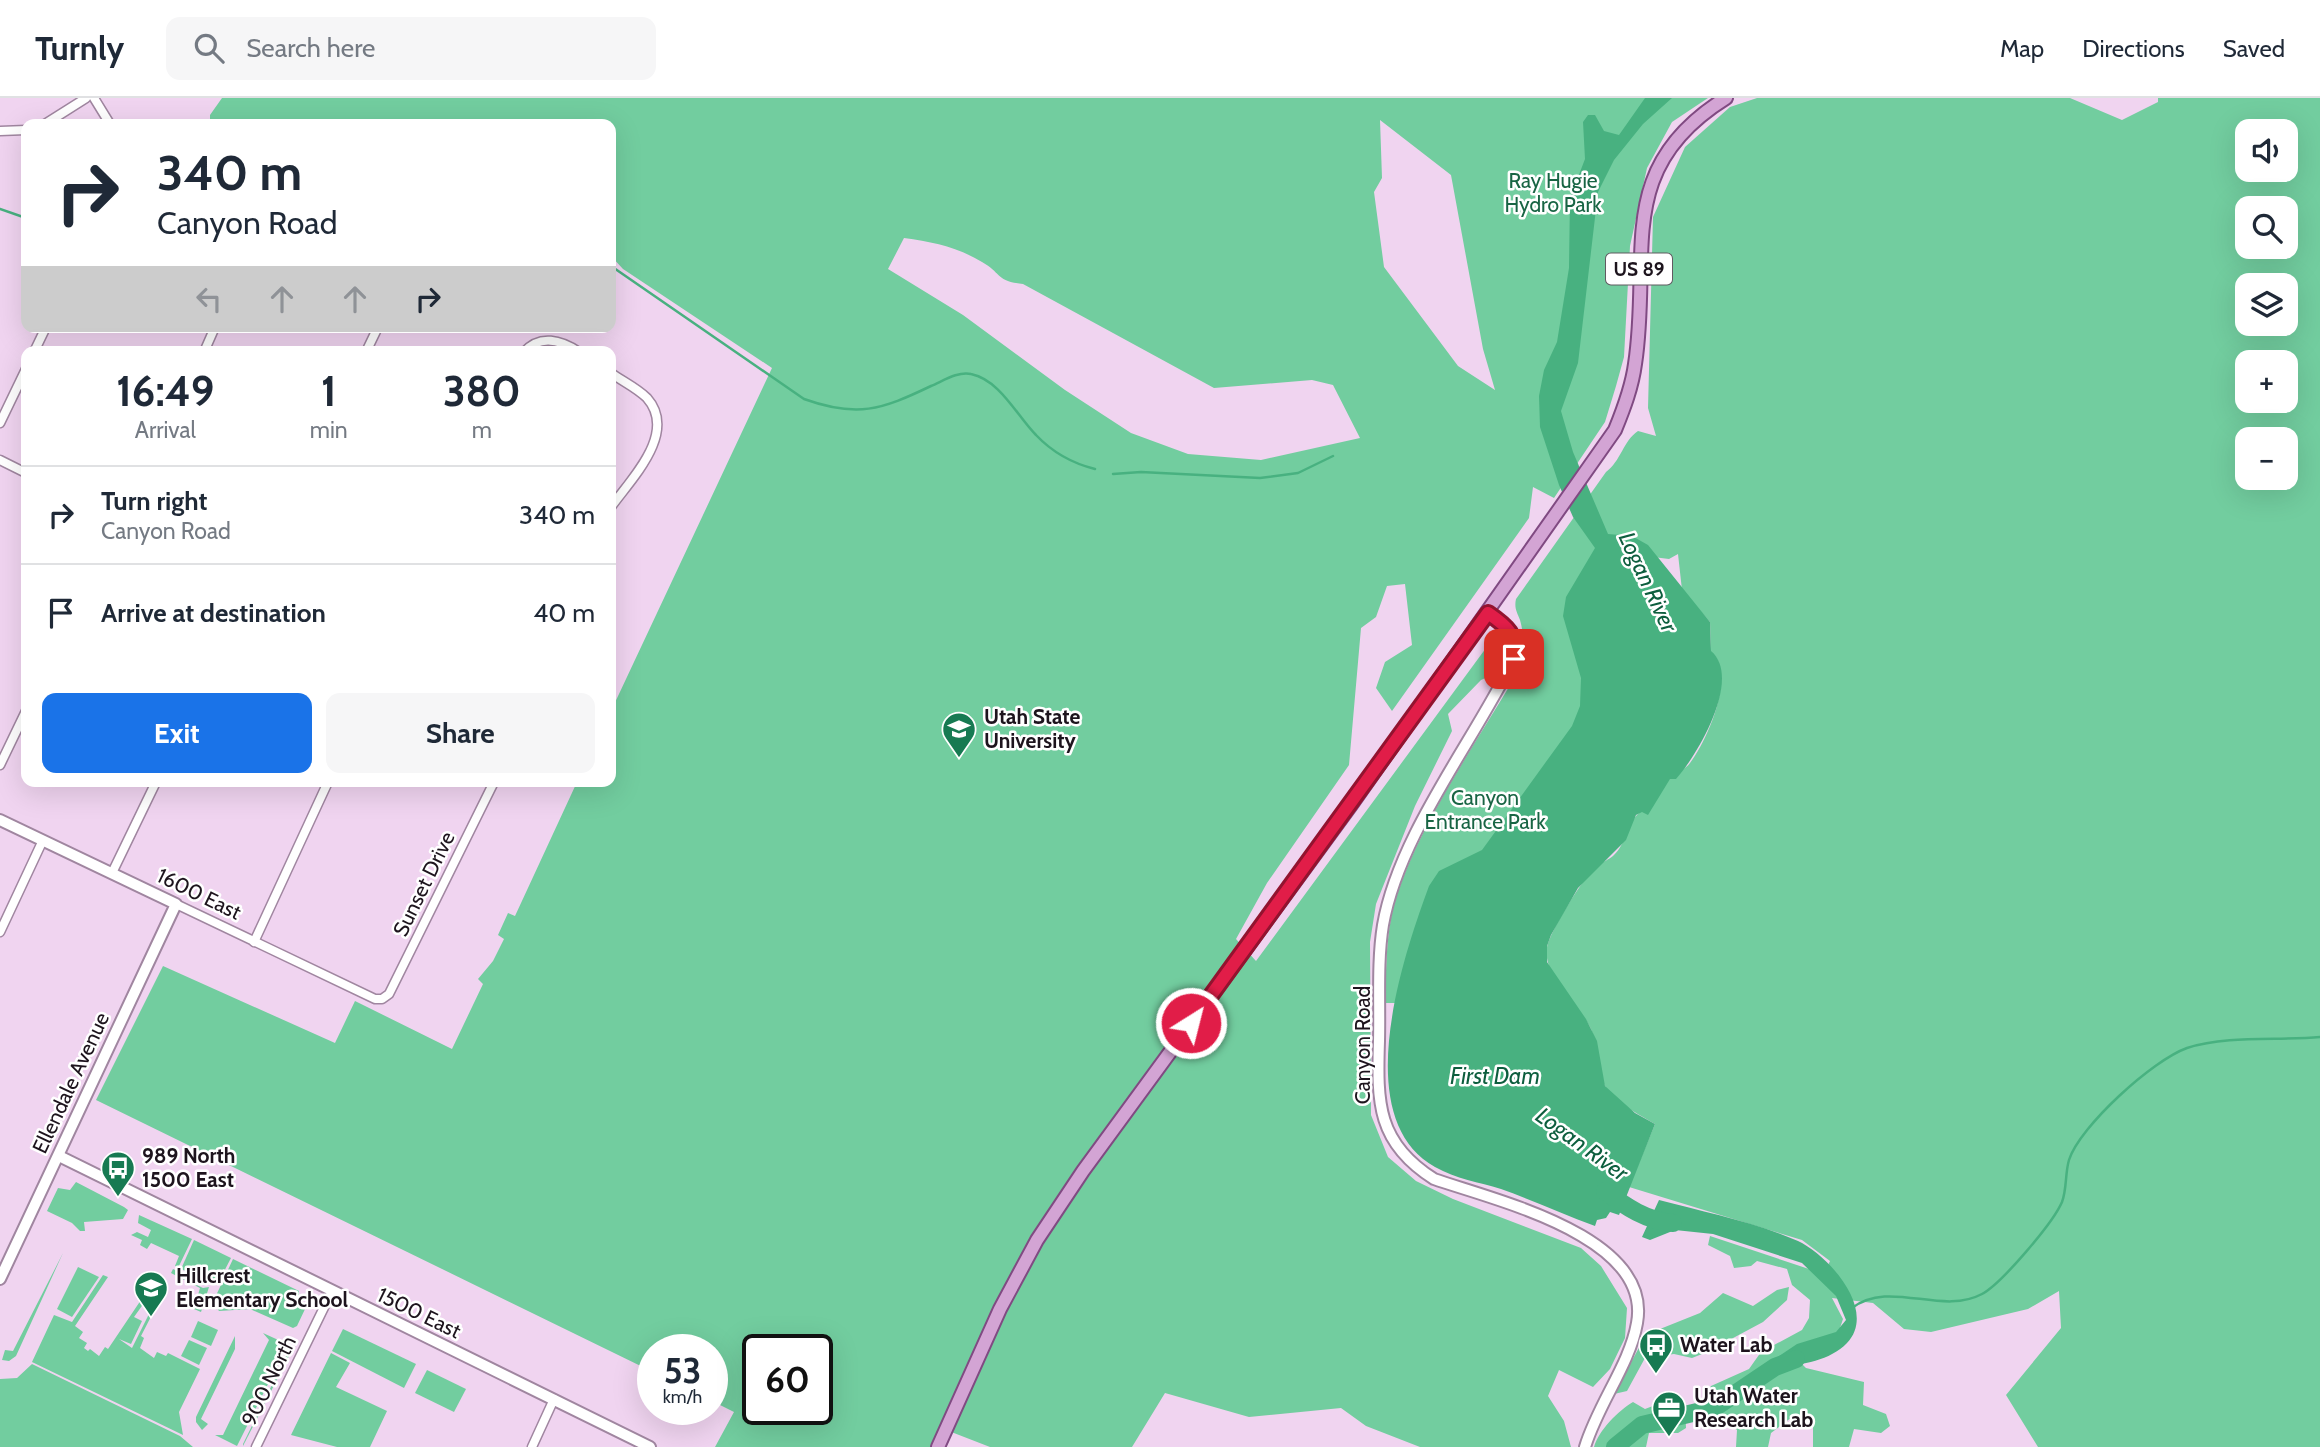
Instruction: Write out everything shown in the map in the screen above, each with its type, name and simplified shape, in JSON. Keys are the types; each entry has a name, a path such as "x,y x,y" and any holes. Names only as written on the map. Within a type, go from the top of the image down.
{"main road":[{"name":"US 89","path":"938,1447 1000,1309 1053,1217 1110,1132 1488,613 1594,464 1615,430 1631,385 1638,338 1640,229 1648,190 1675,139 1701,114 1726,98"}],"street":[{"path":"53,119 86,98"},
{"path":"94,98 107,119"},
{"path":"0,131 21,130"},
{"path":"530,346 547,340 559,341 568,346"},
{"path":"616,376 645,396 654,408 658,424 651,451 616,501"},
{"path":"0,423 21,379"},
{"path":"0,460 21,470"},
{"name":"Canyon Road","path":"1488,613 1510,630 1515,639 1514,659 1420,828 1393,887 1383,926 1380,1109 1398,1150 1416,1167 1434,1179 1564,1224 1600,1247 1625,1273 1638,1303 1637,1323 1629,1351 1601,1402 1585,1447"},
{"path":"0,765 21,721"},
{"path":"112,873 154,787"},
{"path":"254,942 326,787"},
{"name":"Sunset Drive","path":"382,999 389,994 492,787"},
{"name":"1600 East","path":"0,820 375,999 382,999"},
{"path":"0,932 43,840"},
{"name":"Ellendale Avenue","path":"0,1279 176,904"},
{"name":"1500 East","path":"59,1156 650,1447"},
{"name":"900 North","path":"256,1447 332,1291"},
{"path":"532,1447 554,1399"}],"green space":[{"name":"Utah State University","path":"222,98 1708,98 1672,122 1647,168 1630,246 1624,357 1605,422 1554,498 1533,487 1529,518 1392,711 1376,688 1385,662 1412,645 1405,584 1387,586 1376,617 1361,628 1349,765 1267,883 1236,939 1256,961 1486,648 1496,646 1503,654 1497,673 1481,680 1448,714 1452,731 1415,806 1376,904 1370,942 1371,1115 1388,1157 1416,1181 1453,1199 1581,1248 1601,1266 1627,1308 1625,1338 1610,1369 1593,1387 1559,1370 1548,1396 1564,1421 1571,1447 1420,1447 1366,1426 1341,1408 1249,1417 1165,1393 1132,1447 990,1447 941,1428 932,1447 715,1447 734,1412 728,1409 728,1334 637,1334 637,1364 96,1100 163,966 335,1043 355,1001 452,1049 483,984 478,979 493,961 504,939 498,935 508,913 515,916 575,787 616,787 616,700 772,368 623,269 616,261 616,119 210,119 210,115","holes":["1380,120 1451,175 1483,349 1495,390 1458,366 1384,267 1374,192 1382,178","904,238 935,243 973,257 1003,279 1023,284 1214,388 1312,380 1333,385 1360,438 1261,460 1188,454 1131,433 1065,390 963,315 888,269"]},
{"name":"Canyon Entrance Park","path":"1757,98 2070,98 2122,120 2158,102 2158,98 2320,98 2320,1447 2038,1447 2006,1395 2061,1328 2059,1291 2028,1309 1931,1332 1904,1329 1873,1303 1832,1298 1843,1319 1838,1334 1793,1355 1806,1368 1864,1382 1863,1405 1886,1414 1890,1426 1881,1433 1854,1429 1849,1447 1813,1447 1813,1421 1796,1414 1771,1433 1768,1447 1736,1447 1737,1430 1733,1426 1701,1424 1703,1402 1711,1386 1749,1369 1761,1352 1802,1330 1809,1318 1810,1300 1792,1285 1787,1269 1757,1261 1751,1266 1734,1268 1730,1256 1708,1245 1710,1236 1824,1274 1830,1261 1802,1240 1629,1187 1655,1124 1621,1103 1605,1086 1591,1029 1556,980 1547,958 1549,939 1576,892 1596,866 1618,850 1634,818 1655,798 1669,779 1690,763 1704,739 1717,707 1721,675 1718,662 1711,652 1710,622 1682,590 1678,554 1669,559 1653,557 1591,707 1399,1003 1385,1003 1391,918 1411,858 1444,794 1516,675 1523,642 1516,599 1633,435 1638,431 1656,436 1648,408 1653,217 1685,147 1730,107"},
{"path":"76,1182 128,1210 123,1219 84,1222 85,1231 80,1231 72,1223 47,1211 58,1188 70,1190"},
{"path":"139,1215 192,1239 178,1268 175,1266 179,1256 151,1243 147,1249 140,1245 142,1240 131,1235 137,1232 148,1237 151,1230 138,1223"},
{"path":"194,1240 231,1258 217,1285 181,1269"},
{"path":"63,1253 16,1356 9,1361 2,1360 5,1350 13,1351"},
{"path":"233,1259 299,1291 299,1300 306,1307 297,1326 293,1328 250,1309 219,1311 213,1302"},
{"path":"78,1267 99,1277 72,1317 57,1309"},
{"path":"173,1269 186,1275 184,1279 203,1288 209,1287 201,1312 194,1309 200,1288 171,1273"},
{"path":"103,1275 108,1277 75,1326 83,1332 79,1338 87,1343 84,1348 99,1356 105,1347 108,1349 145,1294 153,1298 149,1305 144,1303 134,1317 142,1321 131,1344 119,1339 132,1348 156,1300 159,1301 141,1336 144,1338 140,1348 154,1358 157,1352 166,1356 168,1353 200,1369 179,1412 183,1435 32,1362 54,1315 72,1322"},
{"path":"1789,1287 1787,1300 1763,1322 1692,1358 1674,1354 1645,1358 1627,1391 1614,1394 1642,1342 1655,1331 1700,1313 1723,1293 1753,1306 1777,1290"},
{"path":"198,1321 218,1330 211,1346 191,1337"},
{"path":"343,1329 416,1364 404,1388 332,1351"},
{"path":"263,1333 287,1344 237,1446 215,1435 223,1435 269,1340"},
{"path":"235,1336 235,1349 201,1419 208,1424 202,1430 196,1417"},
{"path":"189,1340 207,1348 199,1365 181,1356"},
{"path":"290,1348 291,1352 243,1446 243,1444"},
{"path":"331,1353 350,1363 336,1387 387,1411 370,1447 337,1447 291,1435"},
{"path":"32,1364 180,1436 193,1447 0,1447 0,1379 17,1378"},
{"path":"427,1370 466,1389 454,1412 415,1393"},
{"path":"1671,1399 1685,1404 1686,1428 1678,1433 1649,1433 1646,1447 1594,1447 1610,1422 1633,1402 1645,1409"}],"water":[{"name":"First Dam","path":"1645,98 1672,98 1643,124 1614,160 1598,192 1578,363 1561,411 1573,452 1608,534 1632,536 1648,545 1710,622 1711,651 1720,663 1722,679 1720,697 1705,736 1695,753 1676,779 1670,779 1648,815 1642,812 1636,815 1626,840 1578,888 1547,946 1547,962 1586,1019 1597,1041 1605,1086 1635,1113 1655,1124 1619,1215 1610,1212 1606,1218 1597,1220 1595,1226 1501,1189 1435,1167 1409,1144 1394,1112 1388,1075 1390,1035 1397,993 1429,886 1439,871 1482,850 1572,726 1580,706 1581,678 1563,616 1566,597 1595,548 1573,517 1559,485 1540,427 1539,396 1544,370 1557,342 1569,268 1570,198 1585,159 1583,122 1588,115 1595,115 1604,131 1619,135"},
{"path":"1659,1200 1764,1228 1810,1248 1835,1271 1853,1300 1857,1315 1855,1330 1847,1343 1838,1351 1817,1360 1757,1371 1797,1344 1836,1332 1846,1320 1836,1296 1802,1263 1713,1234 1675,1230 1650,1240 1642,1237"}],"waterway":[{"path":"0,209 21,216"},
{"path":"616,269 804,399 839,408 869,409 898,401 956,375 971,374 991,383 1049,447 1078,464 1095,469"},
{"path":"1113,474 1141,472 1260,478 1298,473 1333,456"},
{"path":"1852,1308 1867,1300 1883,1297 1966,1300 1991,1288 2026,1252 2057,1212 2064,1197 2069,1160 2087,1130 2119,1096 2173,1055 2187,1048 2219,1041 2320,1037"},
{"name":"Logan River","path":"1605,1191 1637,1212 1673,1223"},
{"name":"Logan River","path":"1615,1447 1642,1425 1714,1408 1775,1367 1796,1359"}],"place":[{"name":"Utah State University","path":"959,759"},
{"name":"989 North 1500 East","path":"118,1198"},
{"name":"Hillcrest Elementary School","path":"151,1318"},
{"name":"Water Lab","path":"1656,1375"},
{"name":"Utah Water Research Lab","path":"1669,1438"}],"route":[{"path":"1191,1023 1488,613 1510,630 1515,639 1514,659"}],"park label":[{"name":"Ray Hugie Hydro Park","path":"1553,193"}]}
